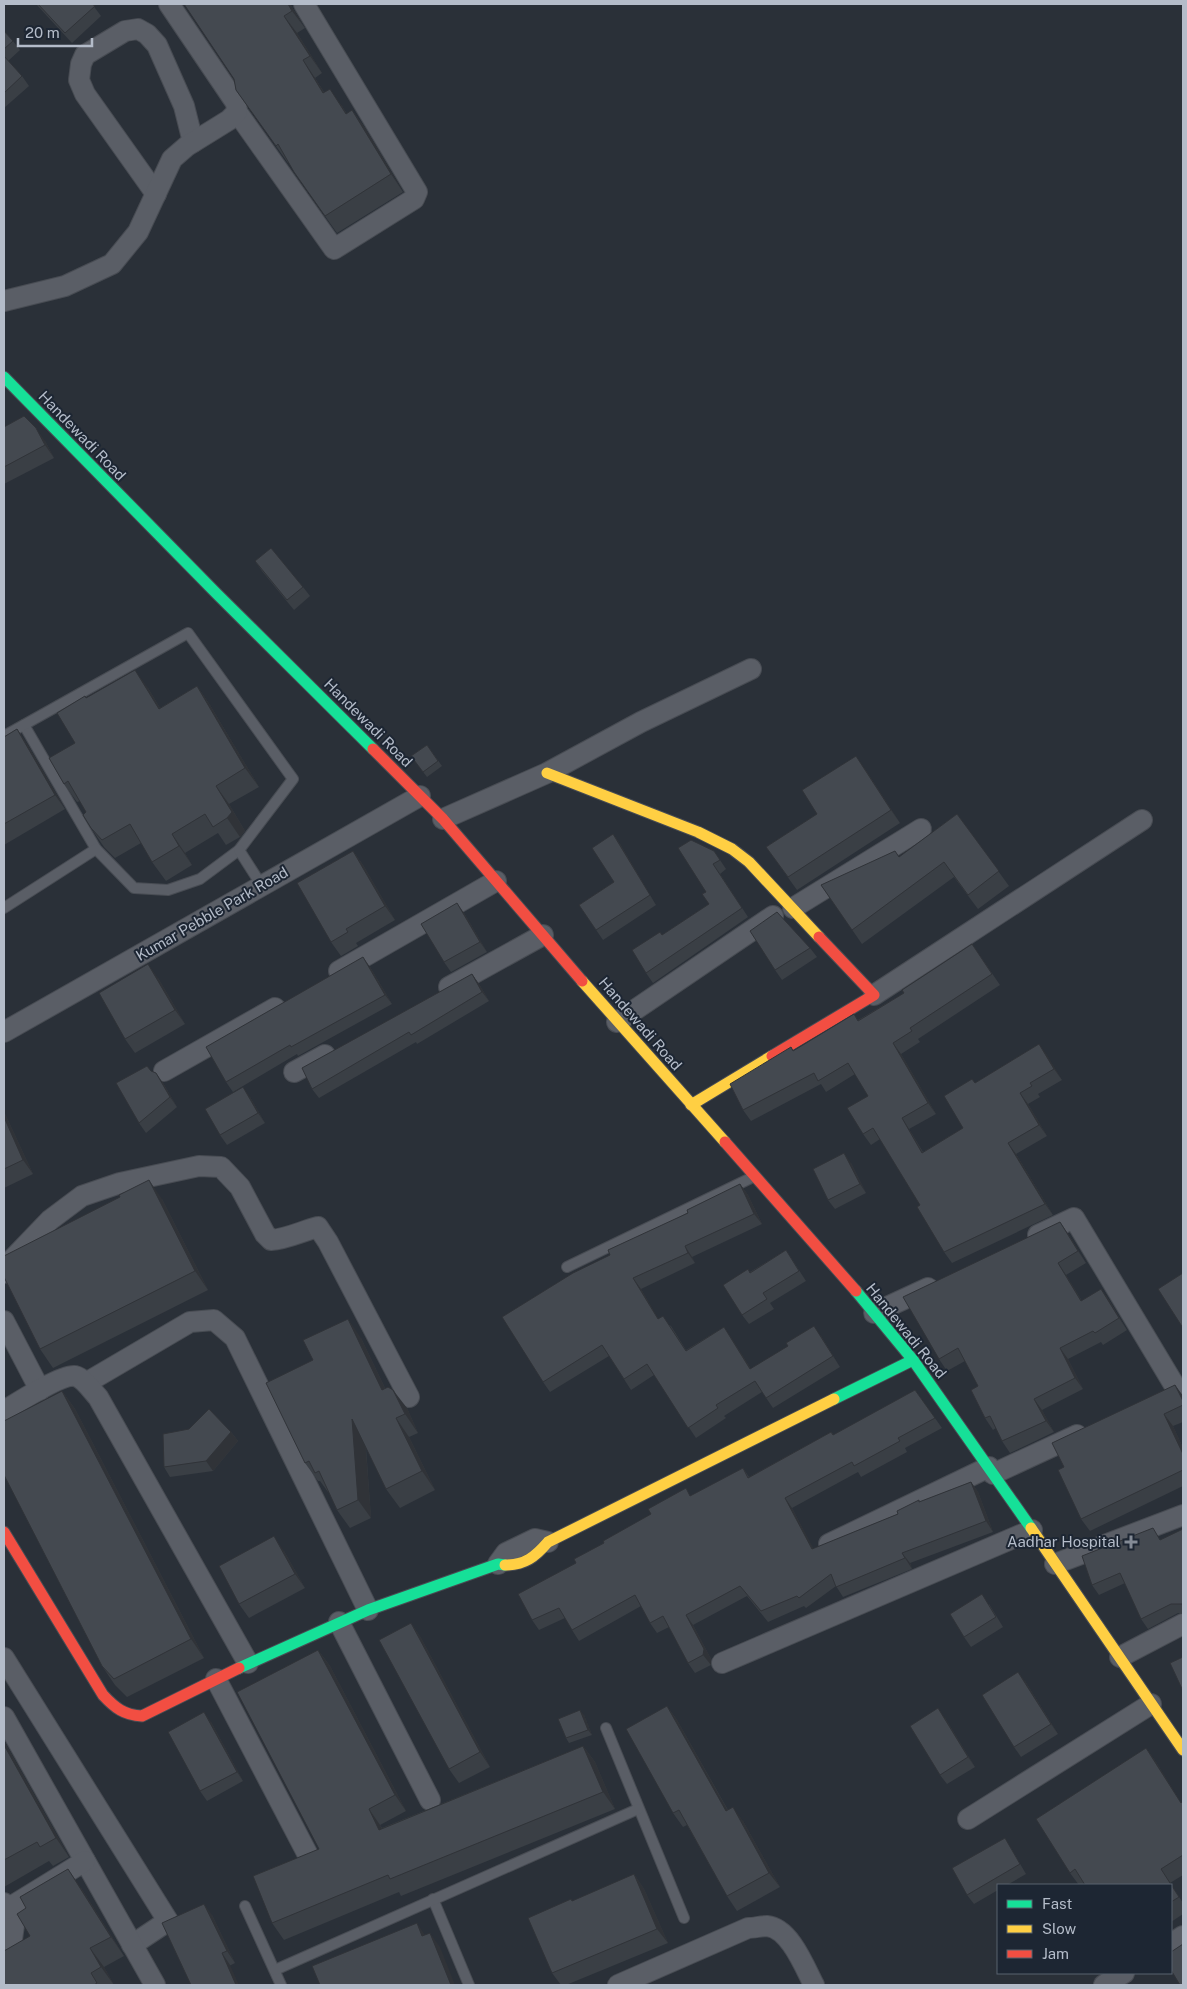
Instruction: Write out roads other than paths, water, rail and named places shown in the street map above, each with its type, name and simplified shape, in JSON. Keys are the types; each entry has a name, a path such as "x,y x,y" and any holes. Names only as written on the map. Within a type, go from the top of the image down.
{"main road":[{"name":"Handewadi Road","path":"4,377 30,417 443,819 617,1022 874,1313 912,1360 991,1470 1183,1750"},
{"path":"547,773 698,832 732,849 749,862 874,995 691,1105"},
{"path":"548,1542 912,1360"},
{"path":"4,1532 103,1695 115,1708 127,1716 142,1716 248,1663 368,1610 498,1564"}],"street":[{"path":"169,4 236,103 237,112 334,249 414,199 417,196 417,192 304,4"},
{"path":"156,194 84,94 79,80 81,64 85,55 126,31 138,29 147,34 157,45 184,106 193,142"},
{"path":"4,301 65,286 112,264 138,232 172,159 193,142 230,120 237,112"},
{"path":"443,819 547,773 641,722 751,669"},
{"name":"Kumar Pebble Park Road","path":"4,1032 420,796"},
{"path":"874,995 1142,820"},
{"path":"617,1022 791,906 921,829"},
{"path":"326,978 496,881"},
{"path":"431,997 543,935"},
{"path":"164,1071 292,998"},
{"path":"294,1072 346,1044"},
{"path":"4,1272 6,1266 50,1220 82,1196 120,1183 199,1166 221,1167 240,1187 265,1234 271,1240 282,1240 300,1231 318,1227 328,1242 409,1397"},
{"path":"1022,1243 1074,1218 1173,1390"},
{"path":"874,1313 944,1280"},
{"path":"86,1383 190,1322 214,1320 235,1338 368,1610"},
{"path":"4,1321 40,1390"},
{"path":"4,1411 64,1377 76,1376 86,1383 98,1398 248,1663"},
{"path":"829,1544 991,1470 1098,1425"},
{"path":"1055,1564 1183,1515"},
{"path":"722,1663 1032,1530"},
{"path":"498,1564 506,1553 535,1539 548,1542"},
{"path":"339,1622 430,1800"},
{"path":"1120,1657 1183,1624"},
{"path":"4,1658 168,1921 132,1945"},
{"path":"216,1680 309,1857"},
{"path":"968,1819 1151,1704"},
{"path":"4,1716 155,1985"},
{"path":"4,1944 12,1939 14,1925 6,1906 85,1861"},
{"path":"618,1985 748,1928 768,1926 784,1934 798,1952 814,1985"},
{"path":"1172,1943 1183,1936"},
{"path":"1104,1985 1122,1974"}],"lane":[{"path":"4,736 188,633 293,778 239,850 200,879 168,890 134,888 96,848 24,725"},
{"path":"4,908 96,848"},
{"path":"239,850 262,886"},
{"path":"567,1267 755,1176"},
{"path":"606,1728 684,1918"},
{"path":"275,1970 638,1808"},
{"path":"433,1899 469,1985"},
{"path":"246,1906 281,1985"}],"place":[{"name":"Aadhar Hospital","path":"1131,1542"}]}
